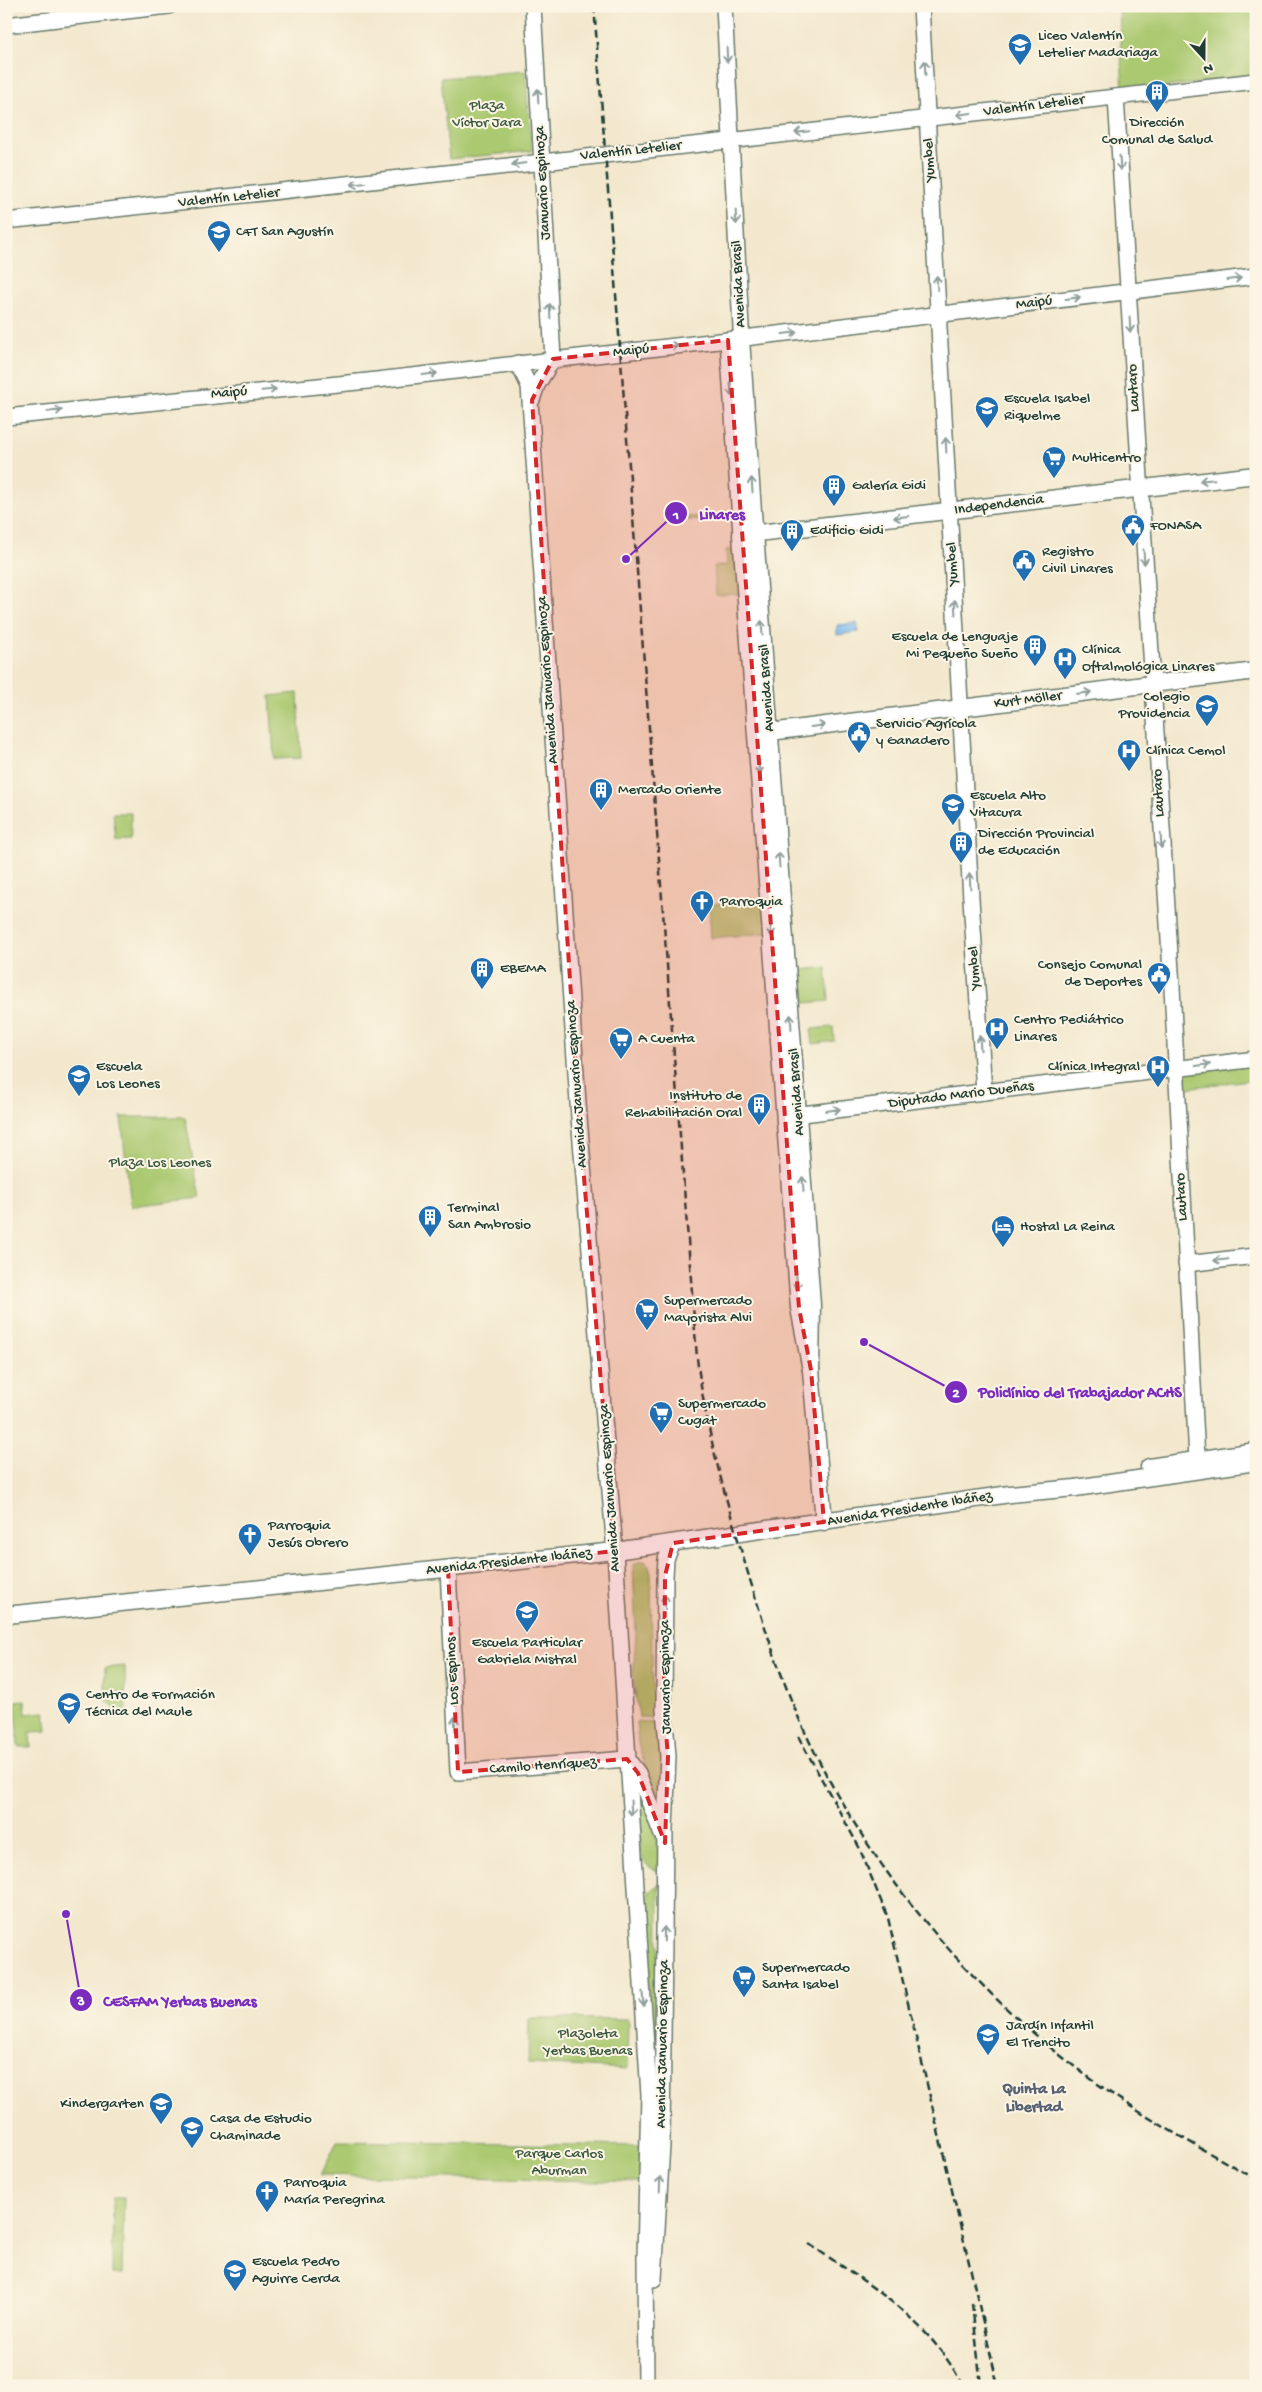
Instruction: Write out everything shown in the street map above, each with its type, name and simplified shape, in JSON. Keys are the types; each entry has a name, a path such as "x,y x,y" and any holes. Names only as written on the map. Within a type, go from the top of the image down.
{"main road":[{"path":"6,25 168,6"},
{"name":"Januario Espinoza","path":"533,6 553,359"},
{"name":"Avenida Brasil","path":"724,6 732,140 735,339 748,534 755,719 791,1115"},
{"name":"Yumbel","path":"921,6 971,904 984,1092"},
{"name":"Valentín Letelier","path":"6,221 352,185 542,161 1256,81"},
{"name":"Lautaro","path":"1116,97 1199,1465"},
{"name":"Maipú","path":"6,417 368,381 1256,276"},
{"name":"Avenida Januario Espinoza","path":"531,409 537,385 553,359"},
{"name":"Avenida Januario Espinoza","path":"518,363 528,381 531,409 579,1117 616,1551 627,1759 649,2095 645,2256 646,2386"},
{"name":"Independencia","path":"748,534 1256,475"},
{"name":"Avenida Brasil","path":"748,534 770,732 791,1115 799,1308 812,1370 824,1522"},
{"name":"Kurt Möller","path":"770,732 1256,671"},
{"path":"755,719 762,729 770,732"},
{"name":"Diputado Mario Dueñas","path":"791,1115 1256,1059"},
{"path":"1186,1264 1256,1256"},
{"name":"Avenida Presidente Ibáñez","path":"1199,1465 1256,1451"},
{"name":"Avenida Presidente Ibáñez","path":"6,1615 616,1551 1010,1494 1069,1480 1199,1465 1256,1462"},
{"name":"Januario Espinoza","path":"665,1843 668,1756 664,1709 665,1576 666,1560 673,1543"},
{"name":"Los Espinos","path":"448,1569 458,1772"},
{"name":"Avenida Januario Espinoza","path":"627,1759 638,1773 665,1843 660,2183 656,2262 646,2337"},
{"name":"Camilo Henríquez","path":"458,1772 627,1759"}],"highlighted area":[{"path":"728,340 799,1308 811,1370 824,1522 673,1543 665,1576 664,1709 668,1756 665,1843 638,1773 627,1759 458,1772 448,1569 615,1551 579,1117 532,400 553,359"}],"green space":[{"path":"1149,6 1256,6 1256,76 1123,92 1119,10"},
{"name":"Plaza Víctor Jara","path":"525,71 532,151 449,159 441,78"},
{"path":"736,513 736,516 667,522 667,519"},
{"path":"739,549 741,594 716,595 714,566 727,565 726,550"},
{"path":"298,693 301,758 274,759 270,696"},
{"path":"113,813 131,813 131,839 116,840"},
{"path":"765,900 768,933 711,938 709,904"},
{"path":"826,967 829,1001 805,1003 801,970"},
{"path":"833,1027 834,1041 813,1044 811,1029"},
{"path":"1256,1061 1256,1079 1179,1089 1178,1070"},
{"name":"Plaza Los Leones","path":"121,1117 185,1117 200,1198 131,1206"},
{"path":"645,1561 649,1566 651,1574 653,1718 639,1717 633,1678 636,1633 633,1566 638,1562"},
{"path":"125,1666 126,1714 120,1715 105,1698 105,1668"},
{"path":"25,1700 26,1714 45,1712 47,1731 30,1732 31,1747 18,1747 16,1701"},
{"path":"636,1722 654,1723 661,1751 661,1820 638,1743"},
{"path":"634,1768 655,1832 660,1871 647,1865 640,1852"},
{"path":"659,1884 658,2078 653,2066 643,1904 650,1891"},
{"name":"Plazoleta Yerbas Buenas","path":"529,2018 628,2019 627,2069 528,2064"},
{"name":"Parque Carlos Aburman","path":"337,2141 640,2146 639,2182 321,2175"},
{"path":"113,2197 124,2197 122,2275 112,2274"}],"water":[{"path":"857,623 859,632 837,635 837,625"}],"railway":[{"path":"594,6 697,1358 711,1439 747,1570 766,1632 788,1692 805,1732 832,1785 863,1837 897,1886 935,1933 975,1978 1064,2059 1147,2117 1256,2179"},
{"path":"798,1736 859,1847 888,1918 998,2386"},
{"path":"809,2244 875,2289 915,2322 949,2362 963,2386"},
{"path":"972,2303 981,2386"}],"place":[{"name":"Liceo Valentín Letelier Madariaga","path":"1020,66"},
{"name":"Dirección Comunal de Salud","path":"1157,113"},
{"name":"CFT San Agustín","path":"219,253"},
{"name":"Escuela Isabel Riquelme","path":"987,429"},
{"name":"Multicentro","path":"1054,479"},
{"name":"Galería Gidi","path":"834,507"},
{"name":"FONASA","path":"1133,547"},
{"name":"Edificio Gidi","path":"792,552"},
{"name":"Linares","path":"626,559"},
{"name":"Registro Civil Linares","path":"1024,582"},
{"name":"Escuela de Lenguaje Mi Pequeño Sueño","path":"1035,667"},
{"name":"Clínica Oftalmológica Linares","path":"1065,680"},
{"name":"Colegio Providencia","path":"1207,727"},
{"name":"Servicio Agrícola y Ganadero","path":"859,754"},
{"name":"Clínica Cemol","path":"1129,772"},
{"name":"Mercado Oriente","path":"601,811"},
{"name":"Escuela Alto Vitacura","path":"953,826"},
{"name":"Dirección Provincial de Educación","path":"961,864"},
{"name":"Parroquia","path":"702,923"},
{"name":"EBEMA","path":"482,990"},
{"name":"Consejo Comunal de Deportes","path":"1159,995"},
{"name":"Centro Pediátrico Linares","path":"997,1050"},
{"name":"A Cuenta","path":"621,1060"},
{"name":"Clínica Integral","path":"1158,1088"},
{"name":"Escuela Los Leones","path":"79,1097"},
{"name":"Instituto de Rehabilitación Oral","path":"759,1126"},
{"name":"Terminal San Ambrosio","path":"430,1238"},
{"name":"Hostal La Reina","path":"1003,1248"},
{"name":"Supermercado Mayorista Alvi","path":"647,1331"},
{"name":"Policlínico del Trabajador ACHS","path":"864,1342"},
{"name":"Supermercado Cugat","path":"661,1434"},
{"name":"Parroquia Jesús Obrero","path":"250,1556"},
{"name":"Escuela Particular Gabriela Mistral","path":"527,1633"},
{"name":"Centro de Formación Técnica del Maule","path":"69,1725"},
{"name":"CESFAM Yerbas Buenas","path":"66,1914"},
{"name":"Supermercado Santa Isabel","path":"744,1998"},
{"name":"Jardín Infantil El Trencito","path":"988,2056"},
{"name":"Kindergarten","path":"161,2125"},
{"name":"Casa de Estudio Chaminade","path":"192,2149"},
{"name":"Parroquia María Peregrina","path":"267,2213"},
{"name":"Escuela Pedro Aguirre Cerda","path":"235,2292"}],"district":[{"name":"Quinta La Libertad","path":"1034,2099"}]}
